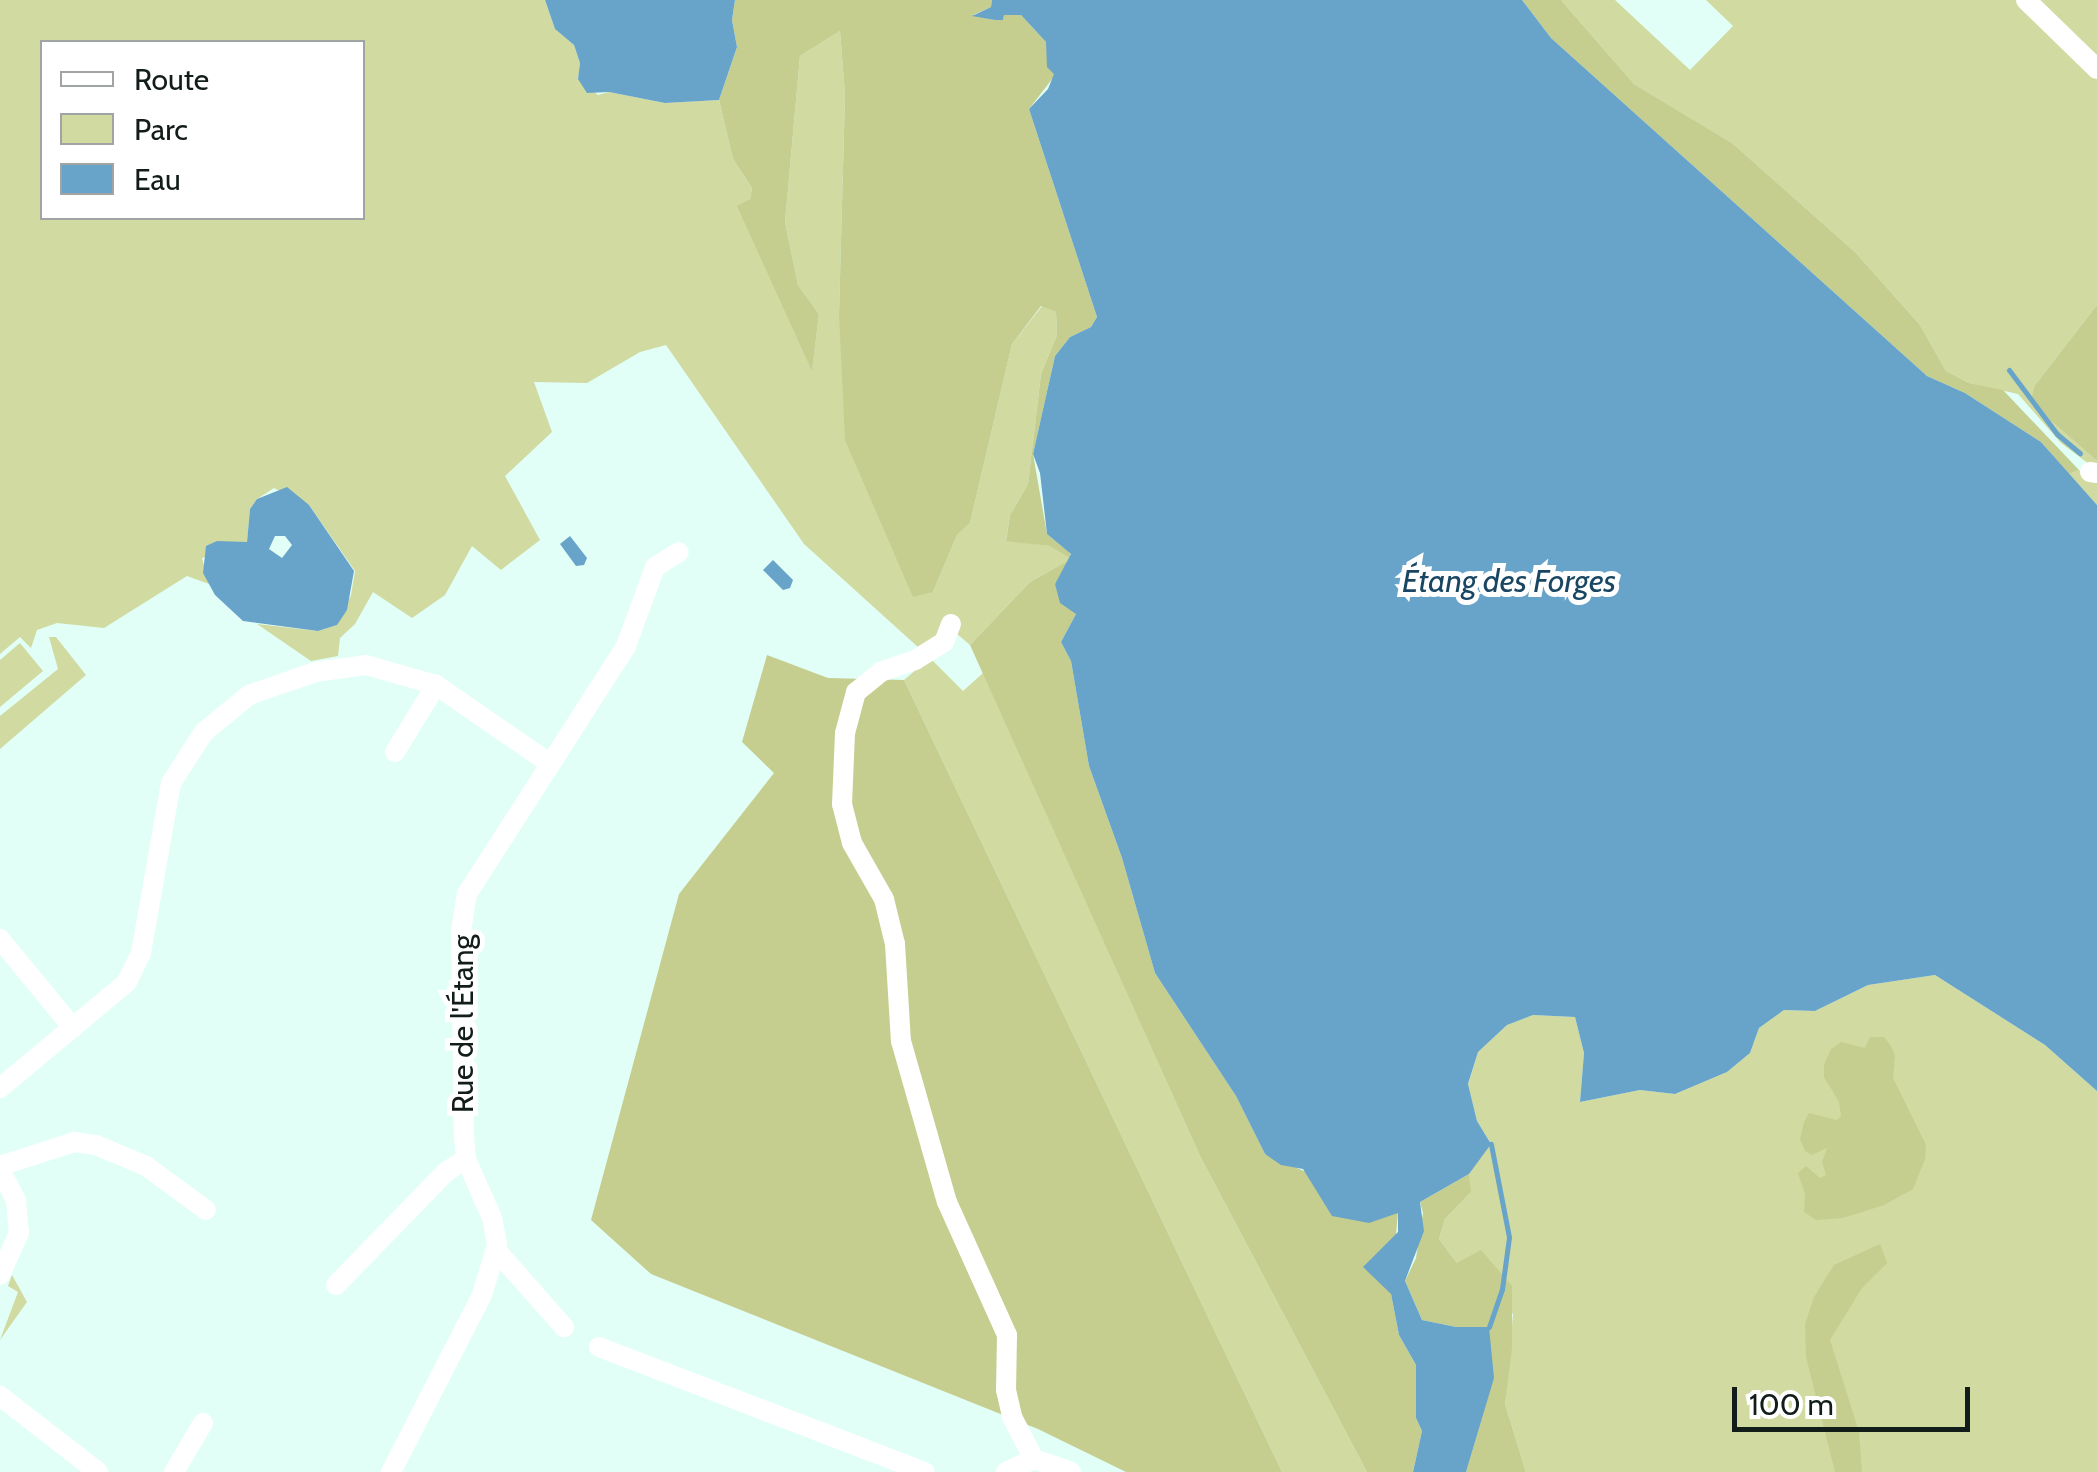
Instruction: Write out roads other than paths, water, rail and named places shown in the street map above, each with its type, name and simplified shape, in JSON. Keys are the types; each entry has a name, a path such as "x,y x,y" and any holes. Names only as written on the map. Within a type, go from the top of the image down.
{"street":[{"path":"2026,0 2097,68"},
{"name":"Rue de l'Étang","path":"496,1250 492,1218 466,1159 460,931 467,894 626,646 654,568 679,552"},
{"path":"948,633 915,660 881,672 856,692 845,733 842,804 852,842 884,899 894,944 901,1041 947,1202 1006,1335 1009,1404 1034,1459"},
{"path":"0,1088 127,982 141,954 171,782 204,732 250,695 315,672 366,665 436,685 549,763"},
{"path":"395,752 436,685"},
{"path":"0,939 73,1028"},
{"path":"0,1275 19,1233 16,1200 0,1168 74,1142 96,1145 146,1166 206,1210"},
{"path":"336,1285 447,1170 466,1159"},
{"path":"496,1250 564,1326"},
{"path":"391,1472 482,1296 496,1250"},
{"path":"598,1347 925,1472"},
{"path":"0,1396 98,1472"},
{"path":"174,1472 203,1422"},
{"path":"1006,1472 1034,1459 1071,1472"}],"water":[{"path":"545,0 735,0 732,20 737,47 719,100 665,103 609,92 587,93 578,79 580,63 574,45 555,29"},
{"name":"Étang des Forges","path":"992,0 1522,0 1551,38 1927,376 1965,393 2041,442 2097,505 2097,1091 2045,1045 1935,975 1868,985 1815,1011 1784,1010 1759,1028 1750,1053 1727,1072 1675,1094 1640,1090 1580,1102 1584,1053 1575,1017 1533,1015 1507,1025 1478,1052 1468,1084 1477,1121 1491,1144 1469,1174 1420,1202 1424,1231 1405,1281 1422,1320 1456,1327 1489,1327 1494,1378 1466,1472 1413,1472 1422,1431 1416,1418 1416,1365 1399,1335 1391,1294 1363,1267 1398,1232 1398,1213 1369,1223 1332,1216 1303,1169 1281,1165 1265,1154 1236,1096 1155,973 1122,858 1089,766 1071,661 1061,642 1076,614 1060,603 1055,584 1071,554 1047,534 1040,473 1033,454 1055,356 1070,337 1091,327 1097,317 1029,109 1048,89 1054,74 1047,67 1046,42 1021,15 1004,15 1003,20 972,16 991,7"},
{"path":"287,487 309,505 354,571 347,610 337,625 318,631 243,621 215,595 203,573 206,546 217,541 247,542 250,509 257,499","holes":["275,536 285,536 292,545 282,558 269,549"]},
{"path":"570,536 587,558 584,565 576,566 560,544"},
{"path":"773,560 793,580 790,588 783,590 763,570"}],"waterway":[{"path":"2009,370 2057,434 2080,453"},
{"path":"1489,1327 1502,1289 1509,1237 1491,1144"}]}
